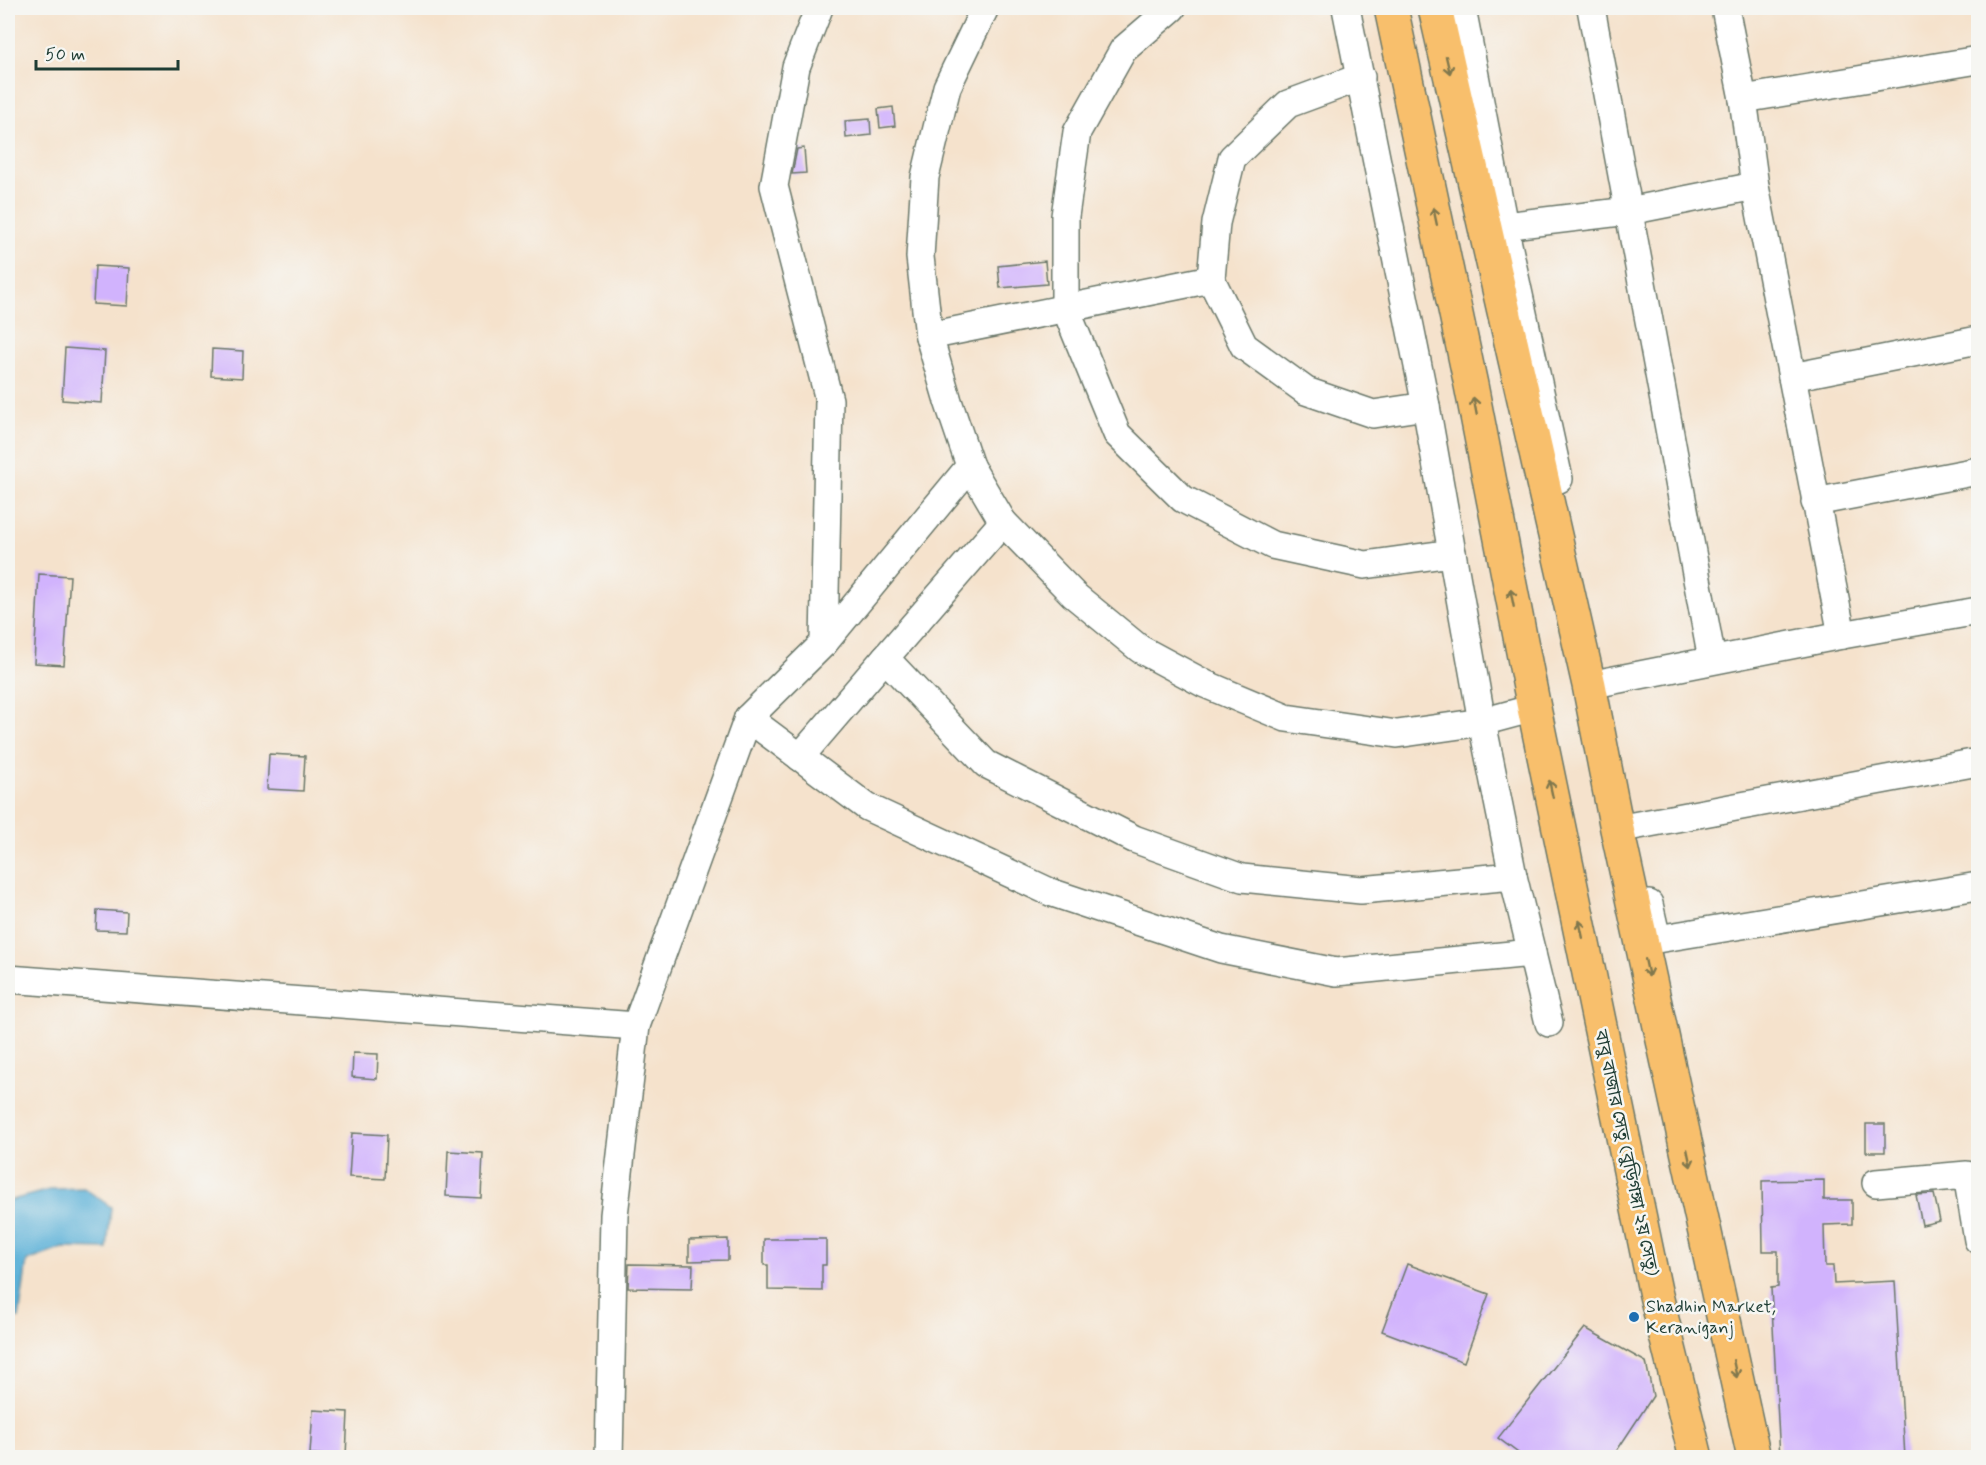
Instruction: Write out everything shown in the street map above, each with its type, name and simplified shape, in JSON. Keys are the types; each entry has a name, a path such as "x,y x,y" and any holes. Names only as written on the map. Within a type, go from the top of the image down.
{"highway":[{"name":"বাবু বাজার সেতু (বুড়িগঙ্গা ২য় সেতু)","path":"1391,8 1655,1290 1696,1458"},
{"path":"1435,8 1596,684 1754,1458"}],"street":[{"path":"819,8 796,67 774,186 828,400 824,643"},
{"path":"985,8 947,87 925,177 921,257 929,336 970,466 1003,522 1074,595 1140,649 1205,684 1286,718 1396,734 1482,722 1534,708"},
{"path":"1172,8 1123,50 1077,132 1065,216 1065,307 1117,434 1183,499 1272,545 1365,565 1452,553"},
{"path":"1346,8 1426,406 1482,722 1513,876 1549,1023"},
{"path":"1462,8 1596,684 1842,635 1978,611"},
{"path":"1591,8 1712,660"},
{"path":"1725,8 1743,99 1755,186 1842,635"},
{"path":"1743,99 1978,60"},
{"path":"1361,76 1288,104 1232,158 1216,223 1211,279 1244,345 1306,391 1373,414 1426,406"},
{"path":"1504,226 1629,211 1755,186"},
{"path":"929,336 1211,279"},
{"path":"1792,377 1978,340"},
{"path":"609,1458 614,1215 636,1026 748,718 824,643 970,466"},
{"path":"1815,502 1978,471"},
{"path":"800,757 1003,522"},
{"path":"885,658 986,764 1134,839 1242,878 1361,890 1513,876"},
{"path":"748,718 867,807 1050,892 1221,949 1336,972 1532,953"},
{"path":"1978,762 1624,827 1657,939 1978,886"},
{"path":"8,979 636,1026"},
{"path":"1876,1183 1967,1175 1974,1182 1978,1240"}],"water":[{"path":"84,1188 111,1207 107,1249 63,1248 27,1261 19,1318 8,1319 8,1201 53,1189"}],"building":[{"path":"893,107 895,126 880,128 878,109"},
{"path":"870,119 871,135 846,138 845,121"},
{"path":"804,148 806,173 792,174 797,149"},
{"path":"1045,261 1047,284 1000,288 998,266"},
{"path":"95,266 129,268 127,306 93,304"},
{"path":"65,348 105,351 102,403 62,400"},
{"path":"212,349 243,351 242,378 211,376"},
{"path":"39,574 70,576 64,665 34,663"},
{"path":"269,754 305,756 303,791 267,789"},
{"path":"97,910 127,912 126,931 96,930"},
{"path":"353,1053 378,1054 377,1079 352,1077"},
{"path":"1866,1124 1885,1124 1885,1152 1866,1152"},
{"path":"352,1133 387,1135 385,1179 349,1177"},
{"path":"448,1151 483,1153 481,1198 446,1196"},
{"path":"1824,1180 1824,1200 1852,1200 1852,1224 1824,1225 1825,1266 1833,1266 1834,1284 1895,1281 1905,1458 1780,1458 1771,1288 1778,1287 1778,1251 1763,1251 1762,1181"},
{"path":"1934,1194 1940,1221 1922,1225 1916,1195"},
{"path":"728,1239 728,1260 689,1261 689,1240"},
{"path":"764,1239 826,1239 826,1265 822,1265 822,1291 768,1290 768,1265 764,1265"},
{"path":"629,1264 693,1265 692,1289 628,1288"},
{"path":"1407,1264 1489,1294 1464,1362 1382,1331"},
{"path":"1585,1328 1646,1362 1653,1396 1612,1458 1525,1458 1498,1438"},
{"path":"313,1410 348,1412 346,1456 310,1454"}],"place":[{"name":"Shadhin Market, Keraniganj","path":"1634,1317"}]}
